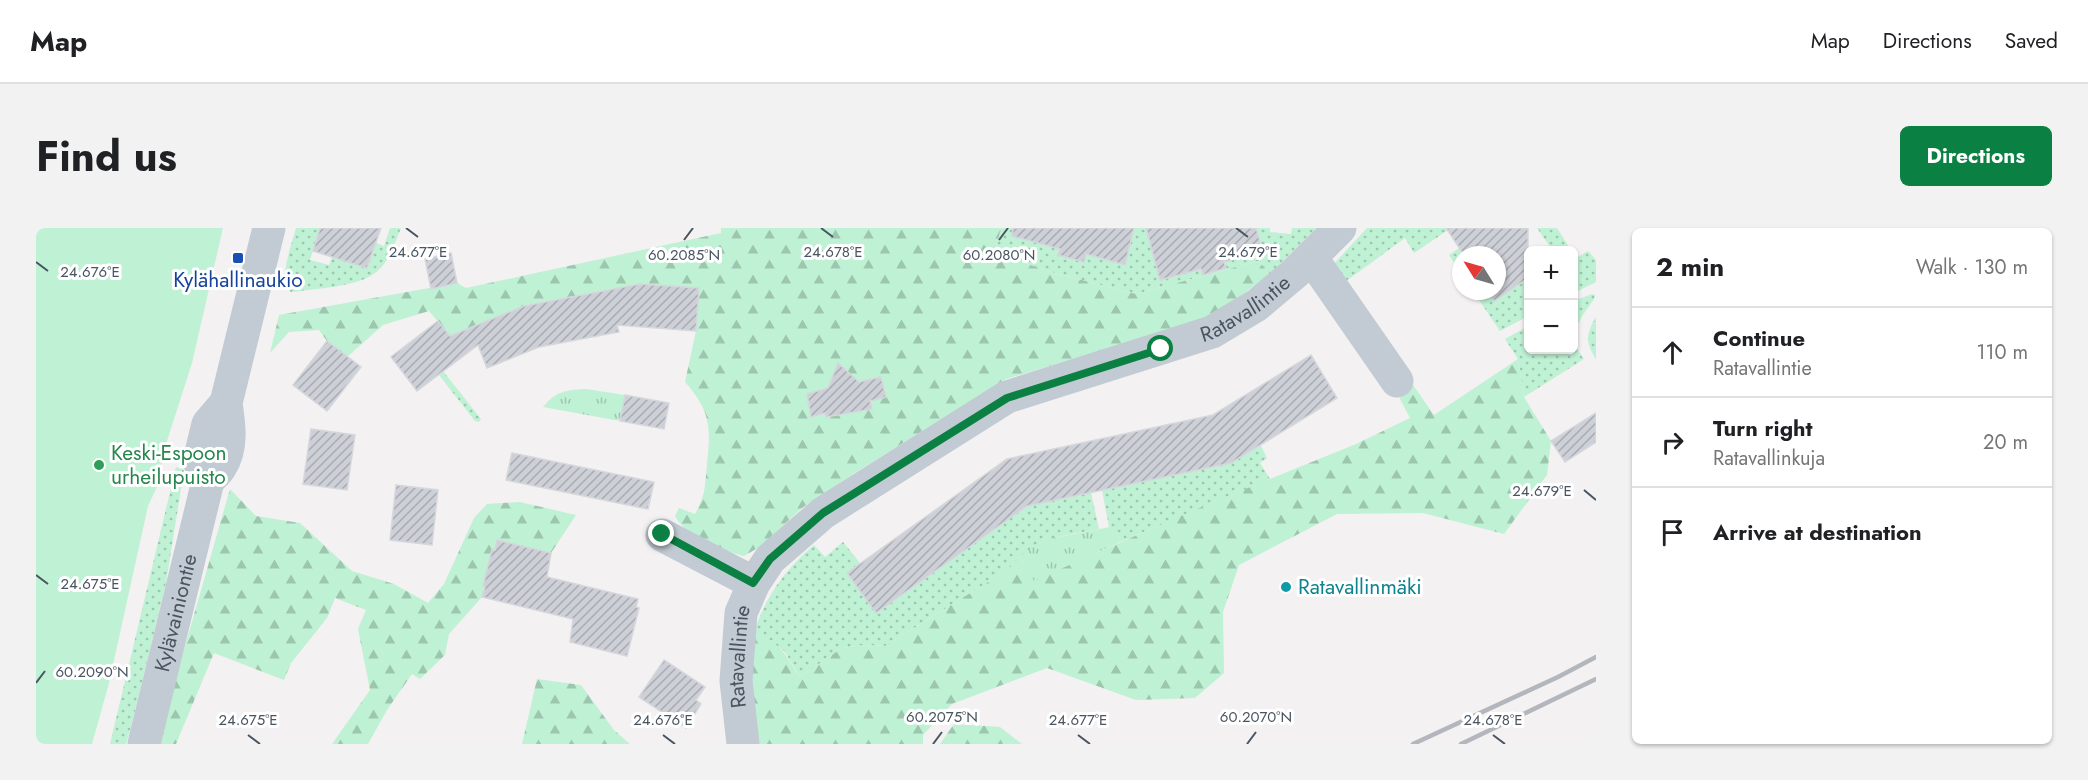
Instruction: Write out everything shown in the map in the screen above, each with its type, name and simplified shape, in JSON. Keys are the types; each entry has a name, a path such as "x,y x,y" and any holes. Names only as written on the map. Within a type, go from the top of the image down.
{"street":[{"name":"Kylävainiontie","path":"144,744 208,481 199,461 208,424 226,403 269,228"},
{"name":"Ratavallintie","path":"743,744 736,681 741,614 753,583 770,559 823,513 1007,398 1212,332 1257,306 1340,228"},
{"path":"1311,257 1398,381"},
{"path":"662,534 753,583"}],"green space":[{"name":"Keski-Espoon urheilupuisto","path":"36,228 223,228 192,363 166,444 157,487 148,506 109,683 92,744 36,744"},
{"path":"296,228 320,228 310,260 329,265 332,257 367,268 376,243 384,246 390,228 401,228 384,264 367,278 335,287 291,292 285,280 285,271"},
{"path":"721,228 1001,228 995,252 1047,271 1136,294 1258,261 1270,274 1219,312 1174,329 1006,379 802,508 761,546 744,556 696,537 675,516 679,508 695,514 705,484 709,430 700,402 685,382 696,331 699,288 639,284 526,305 452,338 429,311 383,325 347,357 327,341 319,330 289,332 270,353 279,315 457,283 466,288 721,233"},
{"path":"1001,228 1019,228 1060,249 1058,255 1083,262 1086,254 1124,265 1134,228 1146,228 1160,279 1201,269 1203,274 1225,268 1224,262 1263,251 1256,228 1270,228 1270,232 1291,234 1292,228 1317,228 1270,274 1258,261 1136,294 1047,271 995,252"},
{"path":"1367,228 1446,228 1448,230 1414,253 1405,238 1345,282 1330,268"},
{"path":"1537,228 1557,228 1568,246 1549,246"},
{"path":"1588,251 1596,260 1596,282 1578,291 1578,257"},
{"path":"1524,281 1524,318 1500,331 1479,300 1506,300 1506,293"},
{"path":"1595,295 1578,326 1578,300"},
{"path":"1596,317 1596,359 1588,338"},
{"path":"1524,328 1524,354 1578,354 1578,350 1584,359 1524,397 1518,359 1505,339"},
{"path":"1518,359 1524,397 1551,441 1547,475 1504,534 1423,513 1337,514 1239,565 1223,612 1224,673 1195,698 1136,700 1047,668 952,704 923,735 923,744 755,744 749,684 754,632 777,645 800,677 842,648 865,645 885,646 1009,569 1020,556 1034,580 1206,505 1356,444 1410,418 1398,395 1413,385 1434,415"},
{"path":"443,371 481,419 479,422 475,421 439,375"},
{"path":"586,389 625,395 620,421 543,407 562,392"},
{"path":"1260,444 1267,458 1260,463 1270,479 1120,542 1115,527 1109,527 1102,490"},
{"path":"176,467 184,470 166,583 126,744 110,744"},
{"path":"230,489 256,516 300,523 352,571 394,584 428,603 444,584 474,518 487,504 520,502 576,515 551,553 497,541 495,550 492,549 482,597 449,634 445,655 420,679 412,674 387,710 368,744 332,744 370,690 358,629 366,610 335,598 327,618 291,663 284,680 214,653 176,744 157,744"},
{"path":"1091,492 1099,529 1061,536 1039,544 1019,558 1009,569 885,646 865,645 842,648 800,677 784,651 754,632 778,584 794,564 814,545 825,557 843,542 860,563 847,573 876,613 1027,506"},
{"path":"1115,526 1120,542 1034,581 1020,556 1044,540"},
{"path":"537,679 581,685 614,730 630,744 522,744"},
{"path":"954,724 1000,727 1022,744 940,744"}],"building":[{"path":"320,228 381,228 367,268 313,251"},
{"path":"1013,228 1134,228 1125,265 1086,254 1084,262 1058,255 1060,249 1012,236"},
{"path":"1146,228 1256,228 1263,251 1224,262 1226,268 1203,275 1201,269 1160,280"},
{"path":"1446,228 1528,228 1528,246 1524,246 1524,281 1506,293 1506,246 1458,246"},
{"path":"451,253 457,283 431,289 425,259"},
{"path":"640,284 699,288 696,331 617,325 619,332 539,347 487,368 478,345 417,391 391,357 438,321 450,336 524,306"},
{"path":"327,341 361,367 327,411 293,385"},
{"path":"1311,355 1337,398 1231,463 1027,506 876,613 847,573 1007,459 1213,415"},
{"path":"838,363 859,382 881,377 886,397 870,401 872,409 826,417 825,413 811,417 807,394 828,388"},
{"path":"625,395 669,403 664,429 620,421"},
{"path":"1596,413 1596,442 1565,462 1551,441"},
{"path":"311,429 355,435 347,490 303,484"},
{"path":"512,453 654,482 648,509 506,480"},
{"path":"396,485 438,490 432,545 390,540"},
{"path":"497,540 551,553 547,577 638,599 636,607 639,608 627,656 570,642 573,619 482,597 492,549 495,550"},
{"path":"664,660 705,687 696,700 701,704 686,728 639,697"}],"railway":[{"path":"1413,744 1596,657"},
{"path":"1461,744 1596,679"}],"place":[{"name":"Kylähallinaukio","path":"238,258"},
{"name":"Keski-Espoon urheilupuisto","path":"99,465"},
{"name":"Ratavallinmäki","path":"1286,587"}],"route":[{"path":"662,534 753,583 770,559 823,513 1007,398 1161,349"}]}
